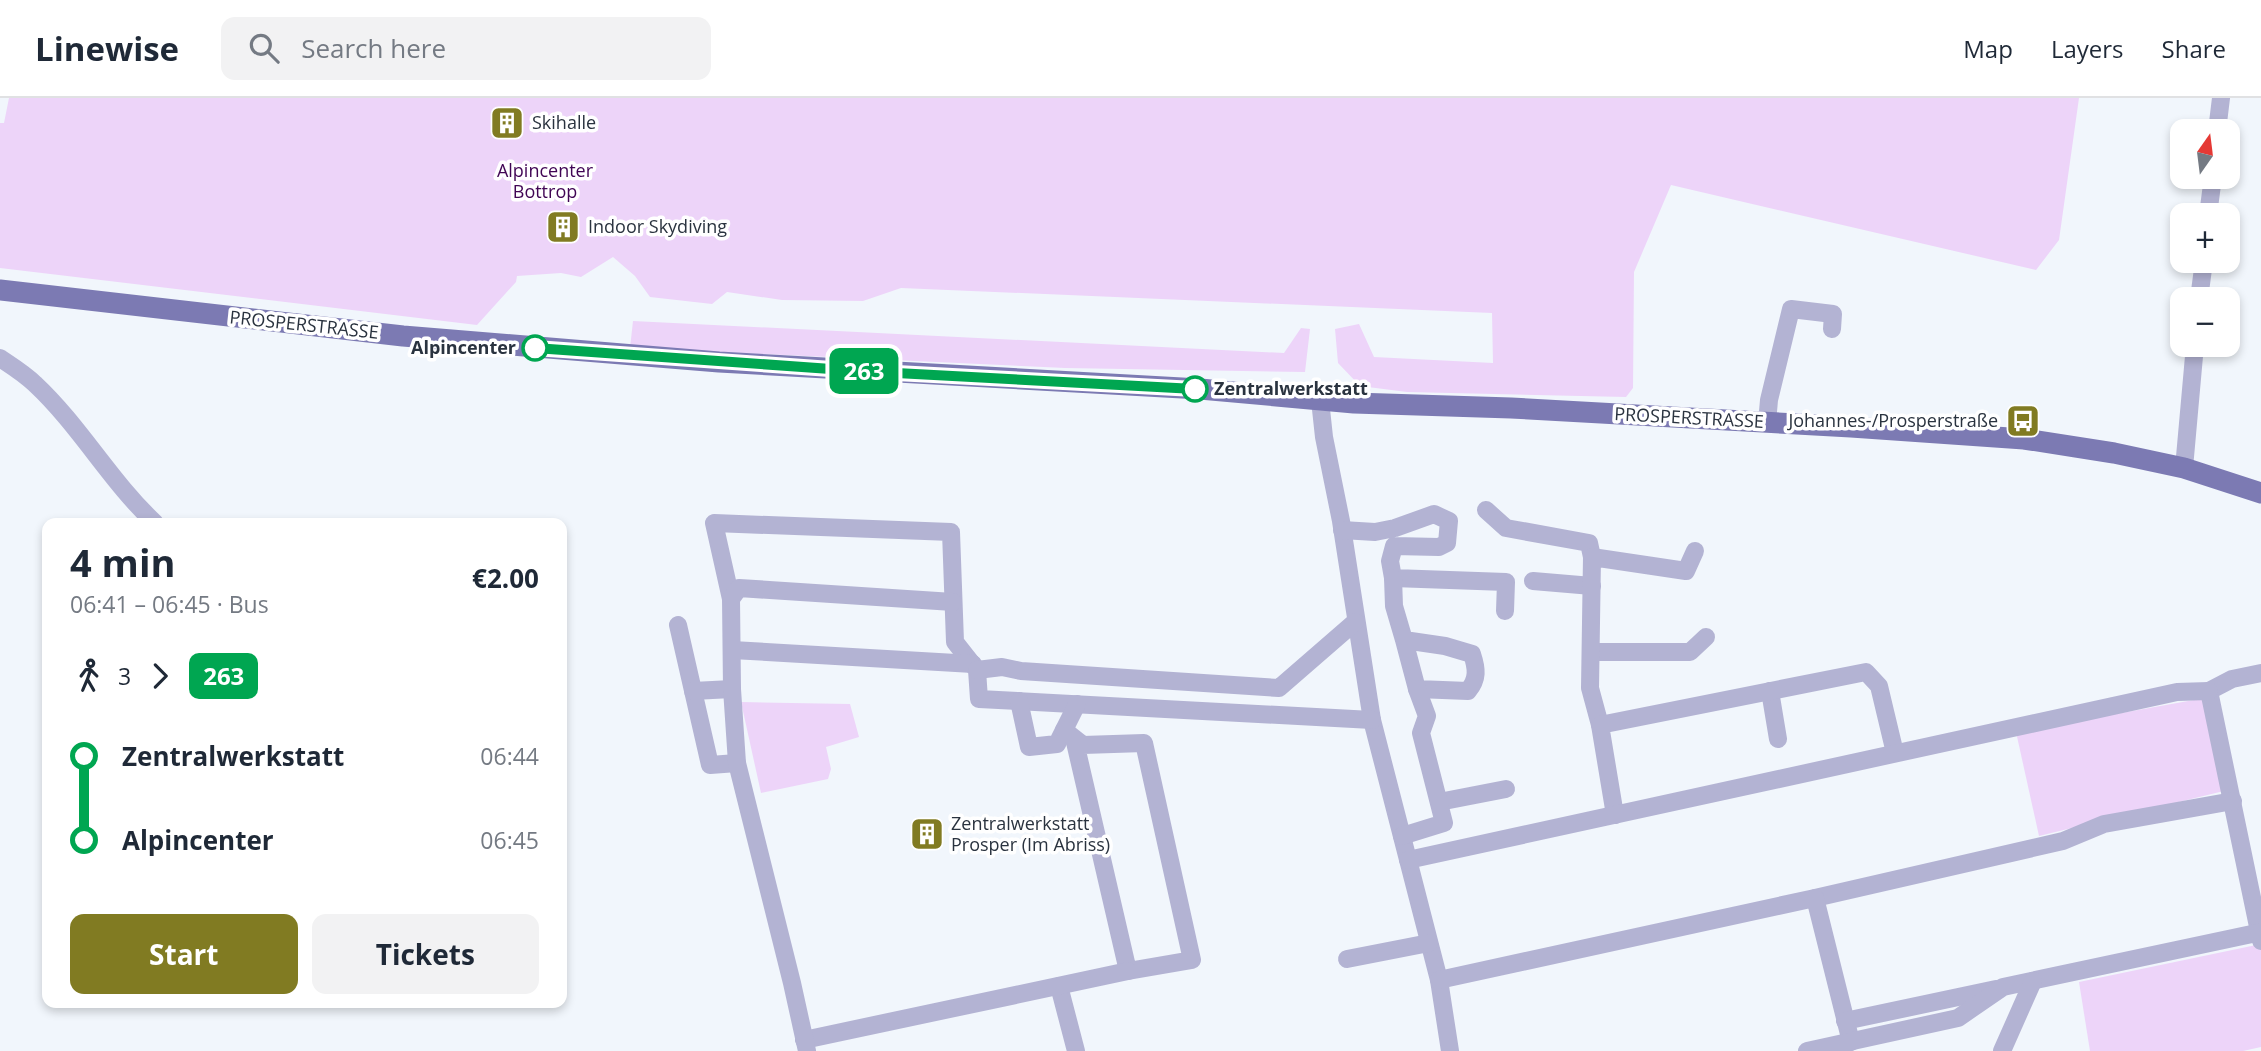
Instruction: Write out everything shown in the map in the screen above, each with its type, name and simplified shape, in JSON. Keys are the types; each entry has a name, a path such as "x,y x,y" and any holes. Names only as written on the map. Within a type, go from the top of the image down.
{"main road":[{"name":"PROSPERSTRASSE","path":"0,290 285,323 547,349 859,371 1200,389 1320,400 2024,439 2114,453 2184,468 2261,493"}],"street":[{"path":"2218,119 2221,98"},
{"path":"1767,423 1769,400 1791,309 1833,314 1832,329"},
{"path":"2184,468 2193,357"},
{"path":"0,358 41,391 65,415 150,518"},
{"path":"1320,400 1324,438 1342,530 1372,720 1439,980 1450,1051"},
{"path":"1486,510 1506,528 1589,543 1592,557 1590,688 1600,726 1615,815"},
{"path":"1342,530 1375,532 1434,514 1449,521 1447,542 1439,547 1394,546 1390,561 1395,606 1427,716 1421,733 1444,823 1402,836"},
{"path":"1069,734 1083,745 1144,743 1192,960 1059,986 806,1045 737,763 732,689 731,599 714,523 951,532 955,642 975,667 979,699 1372,720"},
{"path":"1592,557 1686,571 1695,551"},
{"path":"1393,578 1506,582 1506,611"},
{"path":"1533,581 1592,586"},
{"path":"731,599 738,588 953,602"},
{"path":"732,650 1279,688 1356,622"},
{"path":"678,625 710,765 737,763"},
{"path":"1591,652 1690,652 1706,638"},
{"path":"1404,640 1444,646 1472,654 1475,664 1476,681 1468,691 1417,689"},
{"path":"1600,726 1866,672 1879,686 1895,753"},
{"path":"1408,860 2177,692 2209,691 2232,679 2261,673"},
{"path":"693,691 732,689"},
{"path":"1770,691 1778,739"},
{"path":"1845,1021 2260,935 2209,691"},
{"path":"1019,701 1029,747 1057,744 1069,734"},
{"path":"1077,704 1069,734 1128,971"},
{"path":"1439,802 1506,789"},
{"path":"1439,980 2063,841 2104,824 2233,801"},
{"path":"1815,898 1851,1042"},
{"path":"1347,959 1429,943"},
{"path":"2002,1051 2033,981"},
{"path":"1059,986 1076,1051"},
{"path":"1807,1051 1958,1018 2003,987"}],"green space":[{"name":"Alpincenter Bottrop","path":"9,98 2079,98 2059,240 2036,270 1671,185 1634,272 1633,388 1626,397 1407,392 1360,386 1338,363 1335,329 1359,324 1374,357 1493,363 1492,313 901,288 863,301 782,300 727,292 712,304 650,297 635,276 613,257 581,277 561,273 517,276 516,282 477,325 0,268 0,123 4,123"},
{"path":"633,321 1284,353 1301,328 1310,329 1305,372 1065,368 630,348"},
{"path":"2205,698 2228,790 2039,836 2016,732"},
{"path":"741,702 850,704 859,737 826,747 831,769 828,779 761,793"},
{"path":"2261,944 2261,1047 2243,1051 2090,1051 2079,982"}],"bus line":[{"name":"263","path":"535,348 859,371 1195,389"}],"place":[{"name":"Skihalle","path":"507,123"},
{"name":"Indoor Skydiving","path":"563,227"},
{"name":"Alpincenter","path":"535,348"},
{"name":"Zentralwerkstatt","path":"1195,389"},
{"name":"Johannes-/Prosperstraße","path":"2023,421"},
{"name":"Zentralwerkstatt Prosper (Im Abriss)","path":"927,834"}]}
